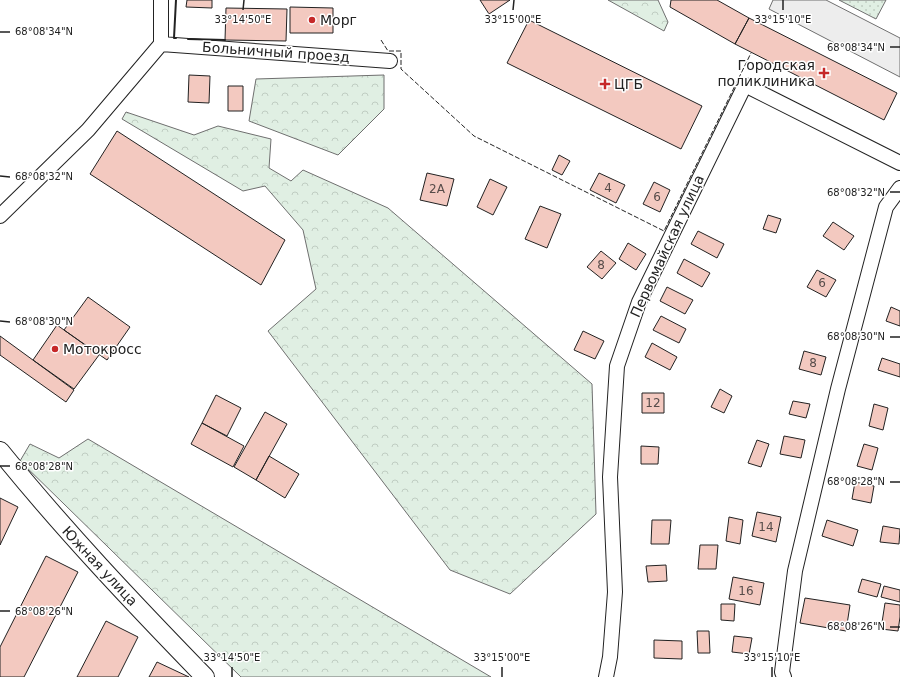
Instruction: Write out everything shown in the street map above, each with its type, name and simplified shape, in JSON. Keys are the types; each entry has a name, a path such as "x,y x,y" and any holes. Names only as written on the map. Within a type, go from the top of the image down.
{"street":[{"path":"0,216 88,130 162,44 161,0"},
{"name":"Больничный проезд","path":"162,44 390,60"},
{"name":"Первомайская улица","path":"606,677 610,657 615,592 610,477 617,366 638,302 744,85 900,163"},
{"path":"784,677 782,672 796,564 838,389 886,207 900,188"},
{"name":"Южная улица","path":"0,451 44,504 156,627 205,677"}],"green space":[{"path":"608,0 658,0 668,22 664,31"},
{"path":"839,0 886,0 876,19"},
{"path":"384,75 384,109 338,155 249,121 256,79"},
{"path":"126,112 194,135 218,126 271,139 269,168 291,181 303,170 388,208 592,384 596,514 510,594 450,570 268,331 316,289 303,230 265,186 243,191 122,119"},
{"path":"88,439 491,677 241,677 20,461 30,444 59,458"}],"shaded area":[{"path":"773,0 826,0 900,38 900,77 769,9"}],"building":[{"path":"187,0 212,0 212,8 186,7"},
{"path":"480,0 510,0 489,14"},
{"path":"671,0 717,0 749,18 735,44 670,7"},
{"name":"Морг","path":"290,7 333,8 333,33 290,33"},
{"path":"226,8 287,9 286,41 225,40"},
{"name":"Городская поликлиника","path":"749,18 897,93 884,120 735,44"},
{"name":"ЦГБ","path":"529,20 702,106 681,149 507,63"},
{"path":"189,75 210,76 209,103 188,102"},
{"path":"228,86 243,86 243,111 228,111"},
{"path":"117,131 285,240 261,285 90,174"},
{"path":"559,155 570,161 562,175 552,170"},
{"path":"427,173 454,179 447,206 420,200"},
{"path":"599,173 625,185 616,203 590,190"},
{"path":"490,179 507,187 493,215 477,207"},
{"path":"654,182 670,190 660,212 643,204"},
{"path":"540,206 561,214 547,248 525,239"},
{"path":"768,215 781,219 776,233 763,229"},
{"path":"833,222 854,236 844,250 823,236"},
{"path":"698,231 724,244 717,258 691,244"},
{"path":"628,243 646,254 636,270 619,259"},
{"path":"601,251 616,263 602,279 587,267"},
{"path":"684,259 710,273 702,287 677,273"},
{"path":"817,270 836,280 826,297 807,287"},
{"path":"667,287 693,300 685,314 660,301"},
{"path":"88,297 130,327 107,360 64,330"},
{"path":"891,307 900,311 900,326 886,321"},
{"path":"661,316 686,329 679,343 653,330"},
{"path":"57,325 99,355 74,389 33,360"},
{"path":"583,331 604,341 595,359 574,350"},
{"path":"0,336 74,390 66,402 0,355"},
{"path":"652,343 677,357 670,370 645,357"},
{"path":"804,351 826,357 821,375 799,369"},
{"path":"882,358 900,364 900,377 878,370"},
{"path":"720,389 732,396 724,413 711,407"},
{"path":"642,393 664,393 664,413 642,413"},
{"path":"216,395 241,408 227,436 202,423"},
{"path":"793,401 810,404 806,418 789,414"},
{"path":"874,404 888,408 883,430 869,426"},
{"path":"265,412 287,424 256,480 234,467"},
{"path":"202,423 244,446 233,467 191,444"},
{"path":"784,436 805,440 801,458 780,454"},
{"path":"757,440 769,444 761,467 748,463"},
{"path":"864,444 878,448 872,470 857,466"},
{"path":"641,446 659,447 658,464 641,464"},
{"path":"269,456 299,474 285,498 256,480"},
{"path":"855,482 874,486 871,503 852,499"},
{"path":"0,498 18,507 0,545"},
{"path":"757,512 781,517 776,542 752,536"},
{"path":"729,517 743,520 740,544 726,541"},
{"path":"652,520 671,520 669,544 651,544"},
{"path":"827,520 858,530 853,546 822,536"},
{"path":"883,526 900,529 899,544 880,542"},
{"path":"700,545 718,545 716,569 698,569"},
{"path":"46,556 78,572 24,677 0,677 0,647"},
{"path":"666,565 667,581 648,582 646,566"},
{"path":"733,577 764,583 760,605 729,599"},
{"path":"862,579 881,584 877,597 858,592"},
{"path":"884,586 900,590 900,602 881,597"},
{"path":"805,598 850,605 846,631 800,623"},
{"path":"885,603 900,605 898,631 881,629"},
{"path":"721,604 735,604 734,621 721,620"},
{"path":"106,621 138,637 118,677 77,677"},
{"path":"697,631 709,631 710,653 698,653"},
{"path":"734,636 752,638 749,654 732,652"},
{"path":"654,640 682,641 682,659 654,658"},
{"path":"157,662 189,677 149,677"}],"fence":[{"path":"381,40 388,51 401,51 401,69 474,136 664,231 751,53"}],"wall":[{"path":"176,0 174,38 176,38"},
{"path":"188,39 225,40"}],"place":[{"name":"Морг","path":"312,20"},
{"name":"Городская поликлиника","path":"824,73"},
{"name":"ЦГБ","path":"605,84"},
{"name":"Мотокросс","path":"55,349"}]}
